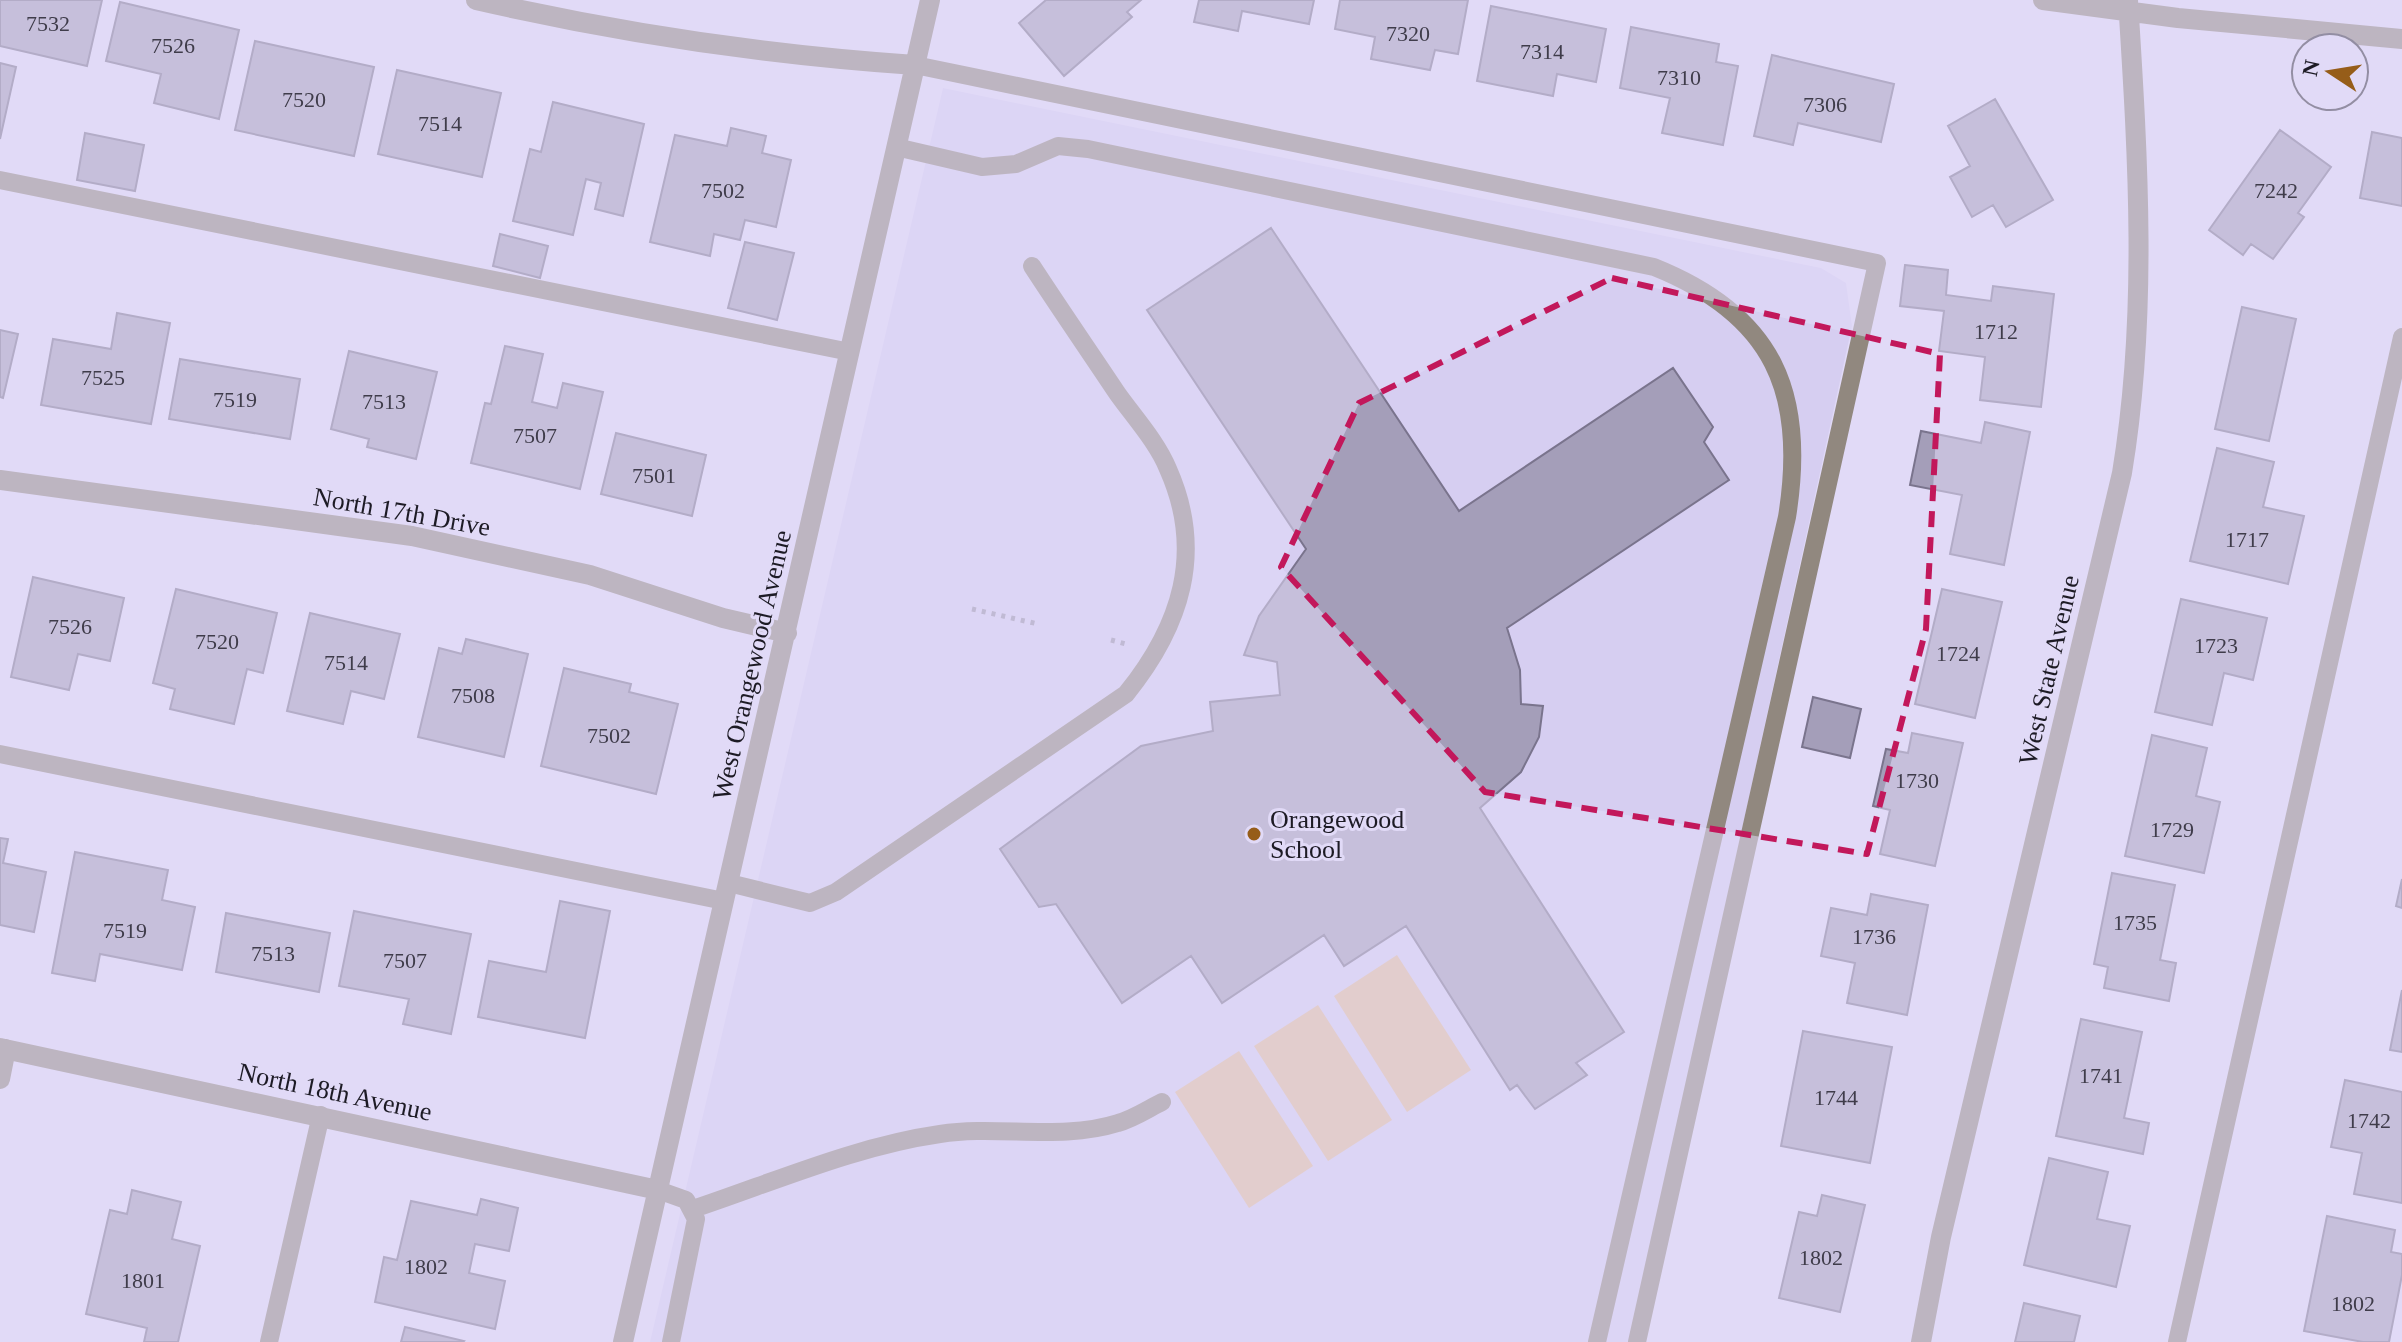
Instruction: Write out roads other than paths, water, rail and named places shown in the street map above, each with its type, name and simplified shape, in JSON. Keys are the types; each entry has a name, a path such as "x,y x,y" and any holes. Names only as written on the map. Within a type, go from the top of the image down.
{"street":[{"path":"476,0 598,28 853,61 915,65"},
{"name":"West Orangewood Avenue","path":"623,1342 930,0"},
{"path":"2043,0 2128,6 2402,39"},
{"name":"West State Avenue","path":"1921,1342 1941,1237 2122,473 2134,401 2141,243 2128,6"},
{"name":"North 17th Drive","path":"0,480 412,536 590,575 723,618 787,633"},
{"path":"0,1079 3,1049"},
{"name":"North 18th Avenue","path":"3,1049 658,1190"}],"lane":[{"path":"915,65 1877,263 1637,1342"},
{"path":"896,147 982,167 1016,164 1058,146 1088,149 1654,267 1692,282 1731,309 1765,346 1781,381 1793,432 1795,470 1787,517 1597,1342"},
{"path":"0,180 850,352"},
{"path":"0,754 727,892 810,903 836,892 1126,694 1154,660 1170,629 1188,555 1183,512 1168,467 1032,266"},
{"path":"2177,1342 2402,337"},
{"path":"693,1209 847,1157 936,1134 973,1130 1073,1130 1118,1123 1162,1102"},
{"path":"269,1342 321,1115"},
{"path":"658,1190 686,1200 693,1209 697,1226 671,1342"}],"place":[{"name":"Orangewood School","path":"1254,834"}]}
